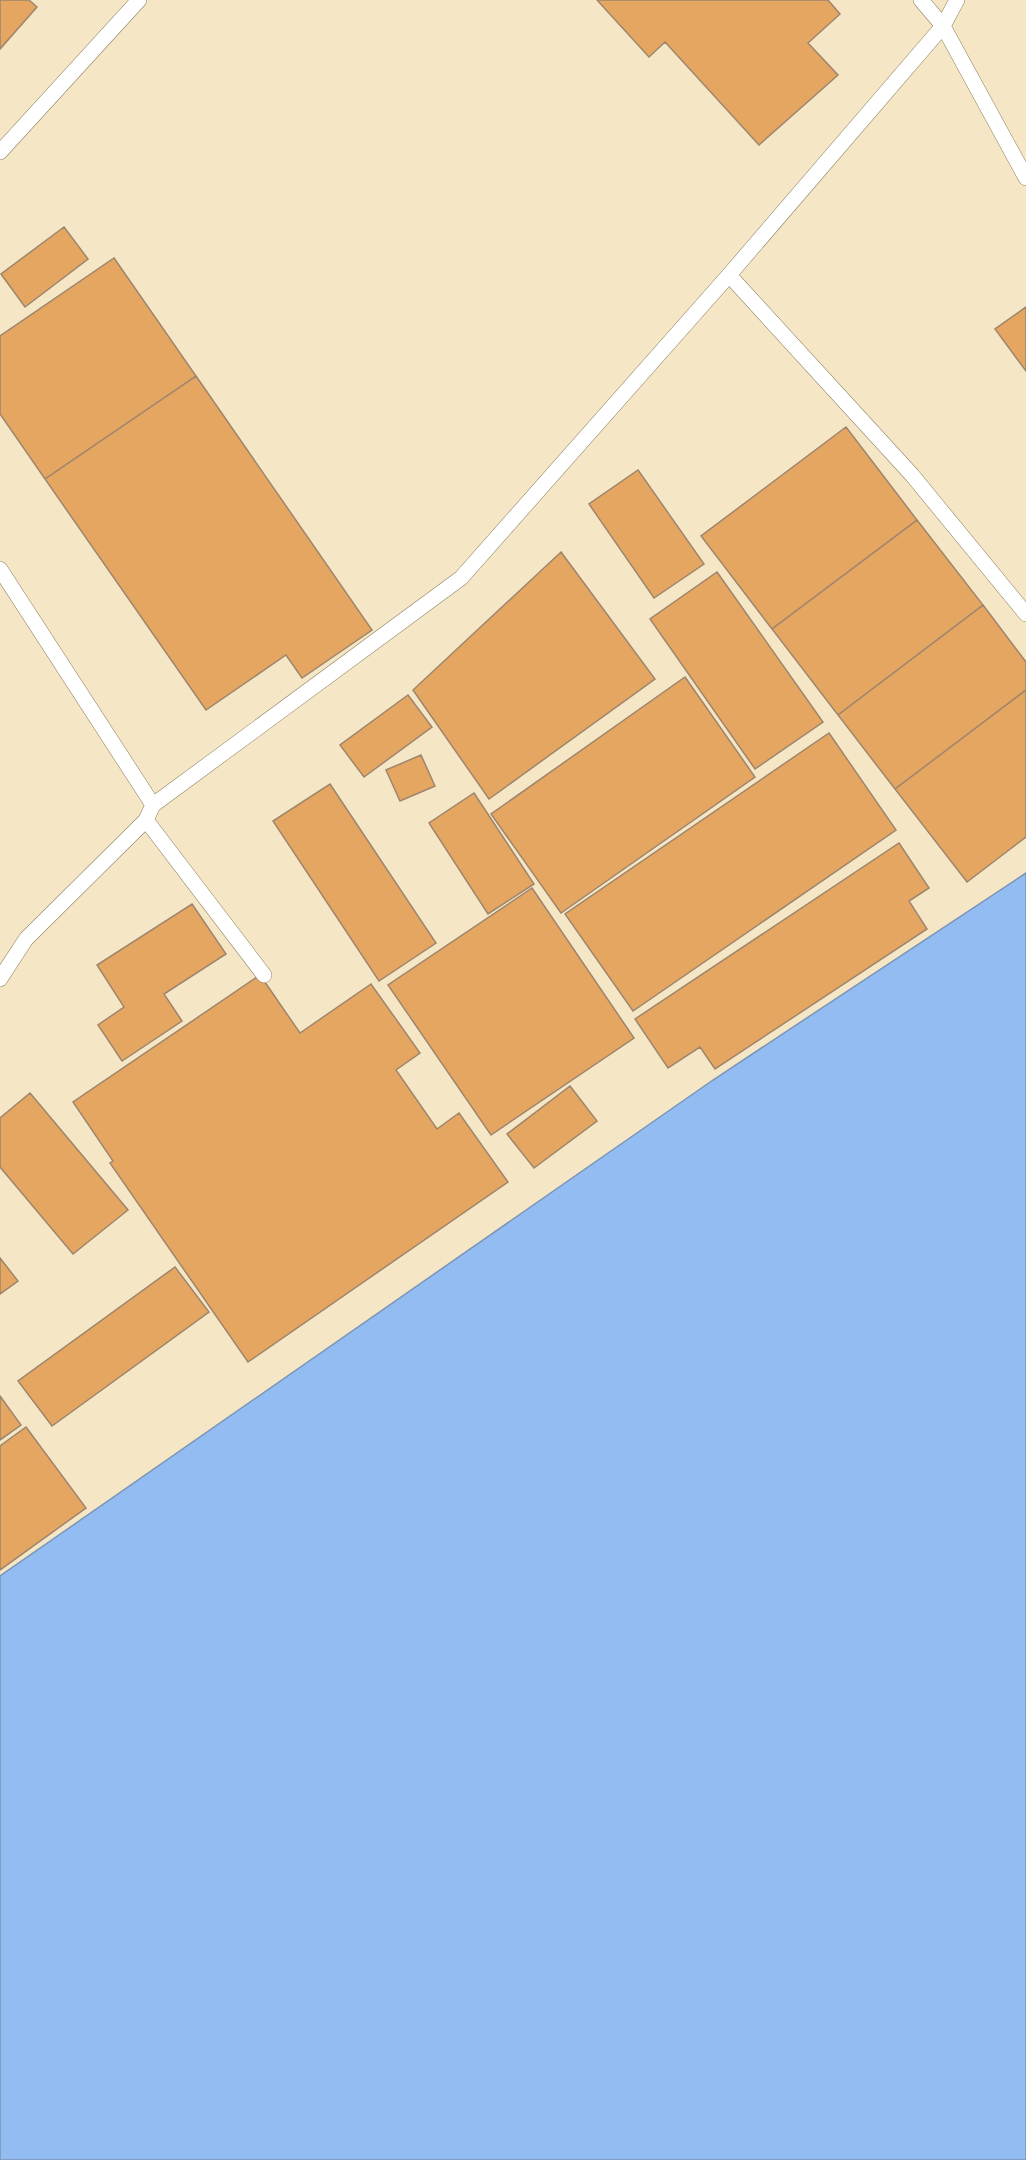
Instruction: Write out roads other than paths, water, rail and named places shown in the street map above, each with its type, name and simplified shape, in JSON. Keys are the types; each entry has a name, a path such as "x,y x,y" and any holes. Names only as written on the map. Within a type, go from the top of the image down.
{"lane":[{"path":"0,152 140,0"},
{"path":"921,0 943,26 1026,178"},
{"path":"0,979 26,939 146,820 153,805 461,578 729,275 943,26 957,0"},
{"path":"729,275 912,475 1026,614"},
{"path":"0,569 153,805"},
{"path":"146,820 264,975"}],"water":[{"path":"1026,873 1026,2160 0,2160 0,1576 713,1080"}]}
